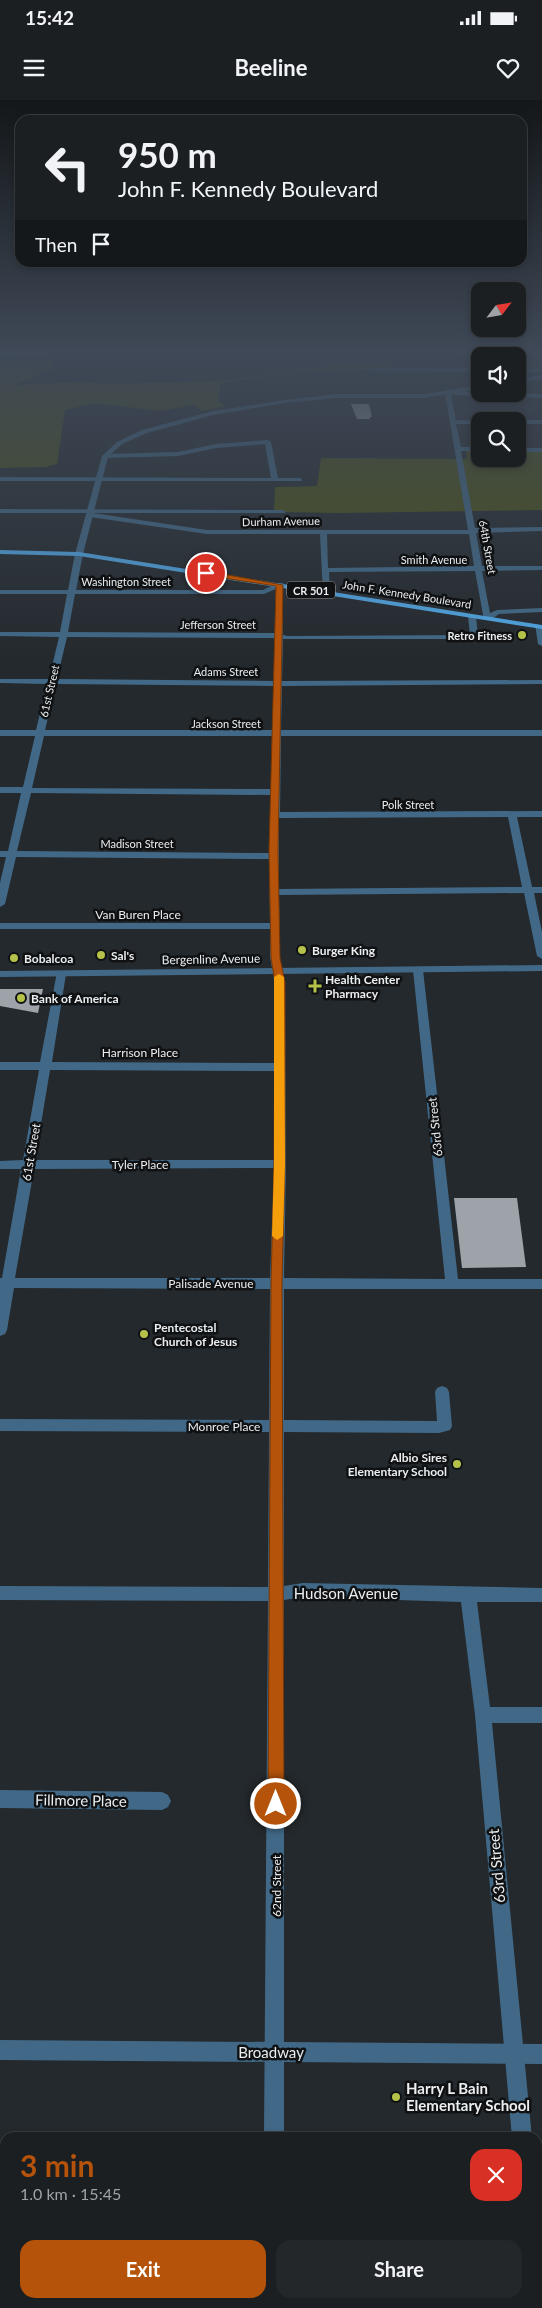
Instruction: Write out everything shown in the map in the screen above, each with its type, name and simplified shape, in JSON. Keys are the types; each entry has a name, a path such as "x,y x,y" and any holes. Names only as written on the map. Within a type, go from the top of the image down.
{"main road":[{"name":"John F. Kennedy Boulevard","path":"0,552 79,554 540,627"}],"street":[{"path":"105,456 140,455"},
{"path":"270,455 275,480"},
{"name":"64th Street","path":"460,455 466,503 473,531 487,618"},
{"name":"61st Street","path":"0,904 63,635 79,554 105,456"},
{"path":"0,479 300,480"},
{"path":"0,511 90,513 283,512"},
{"name":"Durham Avenue","path":"90,513 207,532 542,529"},
{"path":"323,531 326,592"},
{"name":"Smith Avenue","path":"326,570 542,568"},
{"name":"Washington Street","path":"0,592 264,592 280,585"},
{"name":"62nd Street","path":"274,2132 277,1594 276,1283 280,1164 280,982 276,958 274,792 280,585"},
{"path":"487,618 497,612 542,610"},
{"name":"Jefferson Street","path":"0,634 474,637 472,616"},
{"path":"540,627 542,644"},
{"name":"Adams Street","path":"0,681 542,682"},
{"name":"Jackson Street","path":"0,733 542,733"},
{"path":"0,790 274,792"},
{"path":"512,814 542,956"},
{"name":"Polk Street","path":"274,816 542,814"},
{"name":"Madison Street","path":"0,854 274,856"},
{"path":"275,892 542,890"},
{"name":"Van Buren Place","path":"0,926 275,926"},
{"name":"Bergenline Avenue","path":"0,974 542,968"},
{"name":"63rd Street","path":"418,970 452,1284"},
{"name":"61st Street","path":"0,1330 4,1283 28,1164 61,974"},
{"name":"Harrison Place","path":"0,1066 280,1067"},
{"name":"Tyler Place","path":"0,1164 280,1164"},
{"name":"Palisade Avenue","path":"4,1283 542,1284"},
{"name":"Monroe Place","path":"0,1425 445,1426 442,1392"},
{"name":"Hudson Avenue","path":"0,1593 277,1594 303,1590 468,1595 542,1595"},
{"name":"63rd Street","path":"468,1595 483,1715 521,2132"},
{"path":"483,1715 542,1715"},
{"name":"Fillmore Place","path":"0,1799 162,1801"},
{"name":"Broadway","path":"0,2050 542,2054"}],"green space":[{"path":"0,455 58,455 57,464 45,467 0,468"},
{"path":"467,455 471,455 471,467 526,467 526,455 542,455 542,510 274,512 275,487 317,486 321,458 467,459"}],"building":[{"name":"Bank of America","path":"0,989 43,989 38,1013 0,1006"},
{"path":"454,1198 517,1198 526,1267 462,1268"}],"slow traffic":[{"path":"277,1236 280,1164 279,977"}],"place":[{"name":"Retro Fitness","path":"522,635"},
{"name":"Burger King","path":"302,950"},
{"name":"Sal's","path":"101,955"},
{"name":"Bobalcoa","path":"14,958"},
{"name":"Health Center Pharmacy","path":"315,986"},
{"name":"Bank of America","path":"21,998"},
{"name":"Pentecostal Church of Jesus","path":"144,1334"},
{"name":"Albio Sires Elementary School","path":"457,1464"},
{"name":"Harry L Bain Elementary School","path":"396,2097"}],"route":[{"path":"206,573 280,585 274,792 276,958 280,982 280,1164 276,1283 276,1804"}]}
